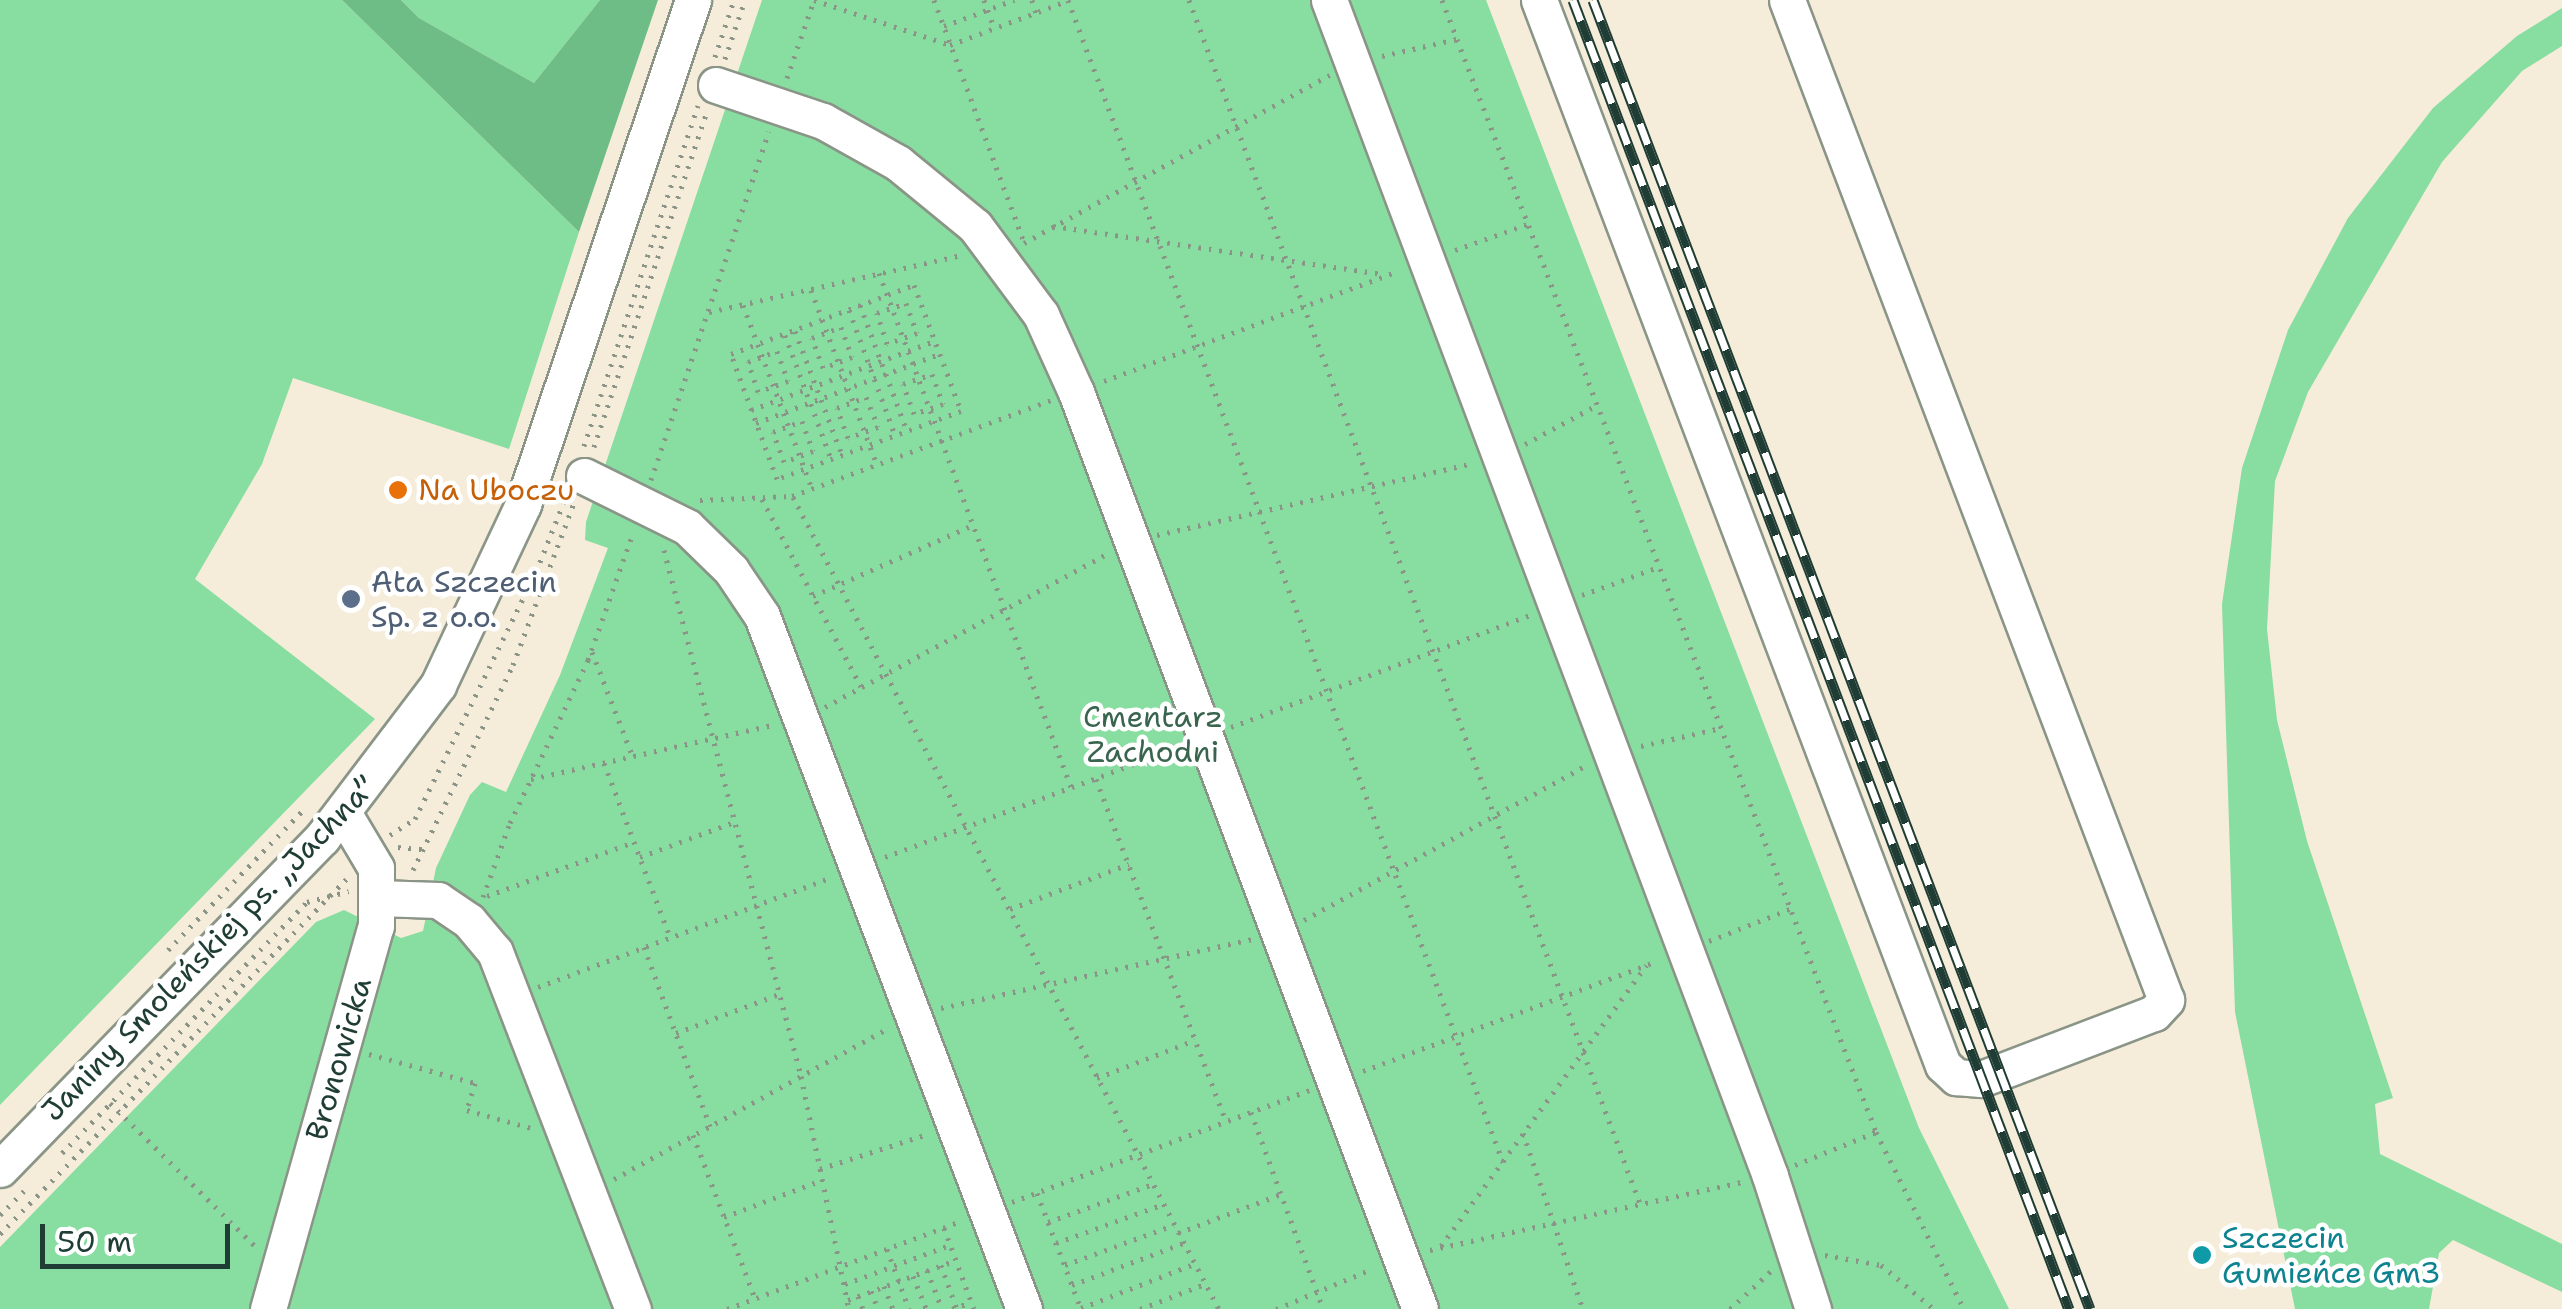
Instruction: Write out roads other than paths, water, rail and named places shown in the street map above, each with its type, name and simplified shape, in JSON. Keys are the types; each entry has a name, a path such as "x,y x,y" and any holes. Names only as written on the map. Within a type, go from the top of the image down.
{"street":[{"name":"Janiny Smoleńskiej ps. „Jachna”","path":"0,1168 344,814 438,684 506,549 693,0"},
{"path":"1329,0 1770,1176 1813,1309"},
{"path":"1539,0 1943,1065 1972,1081 2154,1013 2166,1000 1787,0"},
{"path":"716,85 778,104 898,162 1009,244 1016,276 1061,354 1420,1309"},
{"path":"584,476 648,502 705,542 742,584 769,632 1024,1309"},
{"path":"344,814 377,883 479,912 515,996 632,1309"},
{"name":"Bronowicka","path":"268,1309 342,1046 377,883"}],"railway":[{"path":"1573,0 2069,1309"},
{"path":"1593,0 2090,1309"}],"place":[{"name":"Na Uboczu","path":"398,490"},
{"name":"Ata Szczecin Sp. z o.o.","path":"351,599"},
{"name":"Szczecin Gumieńce Gm3","path":"2202,1255"}],"park label":[{"name":"Cmentarz Zachodni","path":"1153,734"}]}
